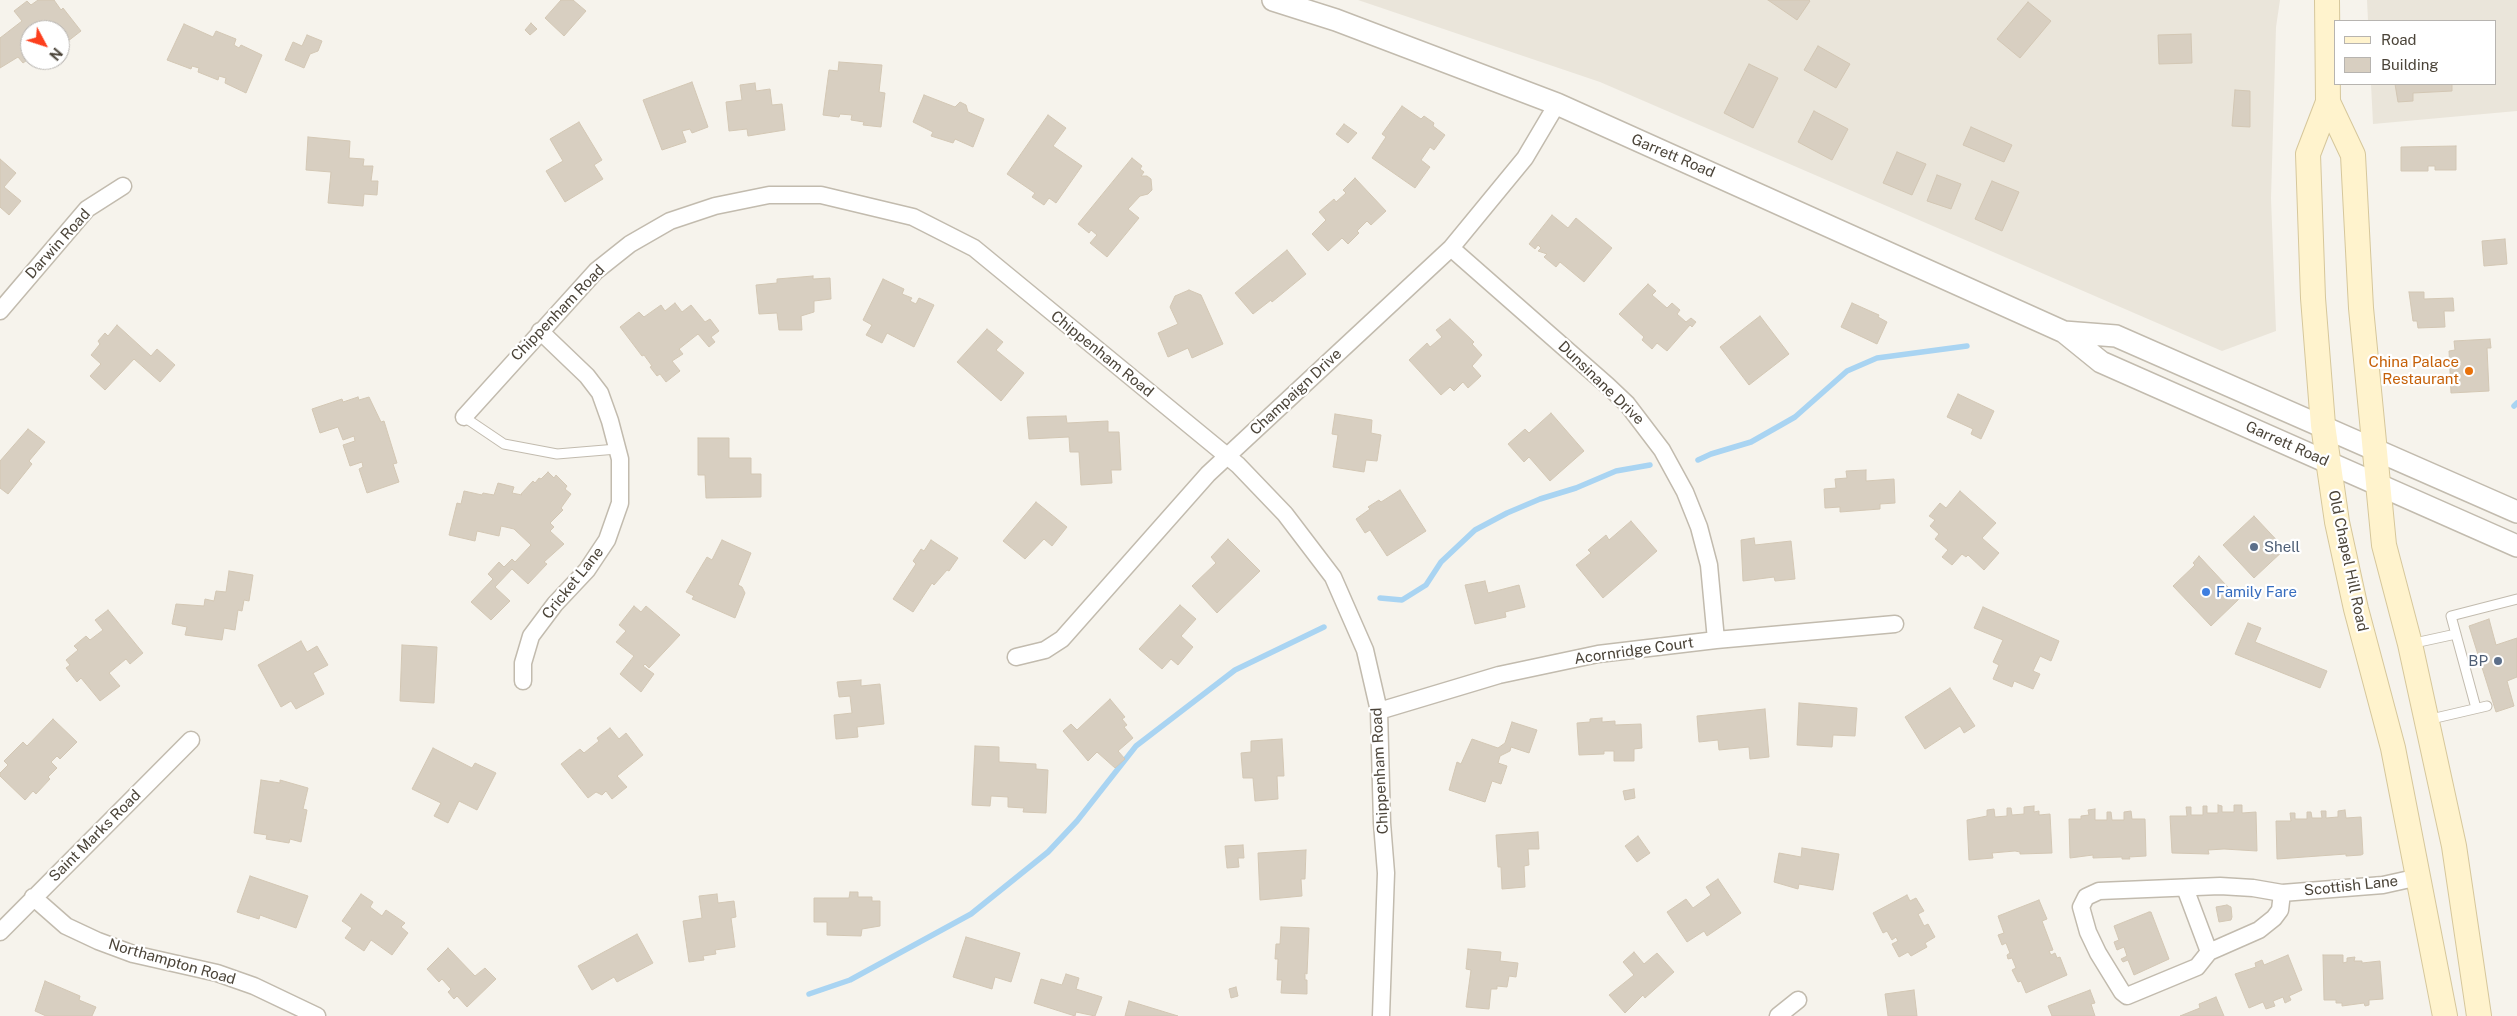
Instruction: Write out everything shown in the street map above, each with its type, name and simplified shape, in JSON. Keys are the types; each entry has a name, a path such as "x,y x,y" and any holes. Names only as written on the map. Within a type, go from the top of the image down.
{"main road":[{"name":"Old Chapel Hill Road","path":"2327,0 2328,102 2308,154 2314,298 2323,426 2338,522 2356,609 2393,748 2420,877 2445,1016"},
{"name":"Old Chapel Hill Road","path":"2328,102 2353,155 2361,308 2373,448 2379,486 2384,546 2410,644 2454,846 2479,1016"}],"street":[{"name":"Garrett Road","path":"1273,0 1336,20 1557,104 2064,332 2101,362 2517,546"},
{"name":"Champaign Drive","path":"1016,657 1045,650 1062,639 1208,474 1451,248 1525,158 1557,104"},
{"name":"Darwin Road","path":"0,311 87,210 124,186"},
{"name":"Chippenham Road","path":"464,417 596,271 630,244 670,220 715,206 769,195 821,195 913,217 974,248 1227,456 1285,514 1333,577 1361,637 1380,711 1382,814 1386,872 1381,1016"},
{"name":"Dunsinane Drive","path":"1451,248 1614,392 1650,431 1685,492 1699,527 1709,565 1716,640"},
{"name":"Cricket Lane","path":"522,681 523,663 531,636 555,604 586,570 607,540 620,503 620,459 600,393 587,376 540,331"},
{"name":"Garrett Road","path":"2064,332 2116,336 2517,512"},
{"name":"Acornridge Court","path":"1380,711 1452,688 1543,665 1598,654 1716,640 1894,624"},
{"name":"Saint Marks Road","path":"0,932 191,740"},
{"name":"Scottish Lane","path":"2282,893 2280,910 2274,918 2259,930 2209,952 2197,967 2127,996 2122,992 2098,954 2088,932 2081,907 2086,896 2099,892 2245,887 2282,893 2374,886 2420,877"},
{"path":"2185,888 2209,952"},
{"name":"Northampton Road","path":"33,898 66,926 98,941 133,954 217,973 277,995 317,1016"},
{"path":"1778,1016 1798,1000"}],"lane":[{"path":"464,417 504,444 557,454 617,449"},
{"path":"2476,708 2452,616 2517,599"},
{"path":"2410,644 2456,634"},
{"path":"2427,720 2487,706"}],"shaded area":[{"path":"1358,0 2280,0 2276,27 2271,198 2276,331 2222,351 1600,82"},
{"path":"2367,0 2517,0 2517,111 2373,124 2371,85 2497,85 2497,20 2368,20"}],"building":[{"path":"38,0 54,0 61,10 63,8 81,31 70,40 70,20 21,20 14,11 27,1 31,5"},
{"path":"561,0 573,0 586,11 564,36 545,18"},
{"path":"1768,0 1809,0 1810,1 1797,20"},
{"path":"2028,2 2051,21 2020,58 1997,39"},
{"path":"20,23 20,59 18,57 0,68 0,38"},
{"path":"531,23 537,29 530,35 525,30"},
{"path":"184,24 213,37 216,31 236,39 234,45 239,48 241,45 262,55 246,93 225,83 226,78 219,76 218,80 198,72 199,68 192,66 191,69 167,60"},
{"path":"2191,34 2192,63 2159,64 2158,35"},
{"path":"307,35 322,41 318,51 310,54 304,68 285,60 293,42 302,46"},
{"path":"1818,46 1850,64 1836,88 1804,70"},
{"path":"839,62 882,65 879,92 885,93 881,127 863,125 864,122 851,120 852,115 840,114 839,117 823,115 829,70 838,71"},
{"path":"1749,64 1778,78 1753,128 1724,113"},
{"path":"692,82 708,127 692,133 690,129 682,131 686,142 662,150 643,100"},
{"path":"755,83 756,91 770,89 772,105 782,104 785,130 748,136 747,129 729,131 726,102 742,100 740,85"},
{"path":"2395,85 2452,85 2452,91 2413,93 2413,101 2398,102"},
{"path":"2235,90 2250,91 2250,127 2232,126"},
{"path":"924,95 955,107 960,102 966,105 968,112 984,119 973,147 955,139 953,143 931,136 933,132 913,122"},
{"path":"1402,106 1421,119 1424,116 1434,123 1433,126 1445,135 1434,150 1430,147 1421,160 1430,167 1415,188 1372,158 1386,137 1382,134"},
{"path":"1814,111 1848,129 1832,160 1798,142"},
{"path":"1048,115 1066,128 1053,146 1082,166 1056,203 1049,198 1044,205 1032,197 1035,193 1007,174"},
{"path":"579,122 602,160 594,165 603,179 565,202 546,171 563,161 550,139"},
{"path":"1344,124 1357,133 1348,143 1336,134"},
{"path":"1971,127 2012,145 2004,162 1963,145"},
{"path":"308,137 350,141 349,158 364,159 363,166 373,166 371,181 378,181 377,195 364,194 363,206 328,203 331,172 306,170"},
{"path":"2456,146 2456,170 2435,170 2435,166 2428,166 2428,171 2401,171 2401,147"},
{"path":"1897,152 1926,164 1912,195 1883,183"},
{"path":"1132,158 1142,166 1140,169 1144,172 1141,176 1147,176 1151,179 1152,190 1148,194 1140,196 1128,209 1139,218 1107,257 1090,243 1097,235 1091,230 1089,233 1078,224"},
{"path":"0,159 16,173 4,187 21,201 9,215 0,207"},
{"path":"1937,175 1961,184 1951,209 1927,201"},
{"path":"1355,178 1386,211 1371,225 1367,221 1348,244 1342,238 1328,251 1312,234 1326,220 1319,212 1334,199 1336,202 1346,193 1343,190"},
{"path":"1992,181 2019,192 2002,231 1975,219"},
{"path":"1552,215 1568,228 1576,218 1612,248 1584,282 1560,262 1556,267 1544,257 1547,254 1538,251 1541,248 1538,245 1535,249 1529,244"},
{"path":"2505,239 2507,264 2484,266 2482,241"},
{"path":"1287,250 1306,274 1272,302 1271,300 1253,314 1235,293"},
{"path":"813,276 813,279 830,278 831,299 814,301 814,312 801,316 802,330 779,330 777,313 759,314 756,285 777,283 777,279"},
{"path":"883,279 904,289 902,294 912,298 910,301 916,304 919,298 934,305 914,347 887,333 882,343 866,335 872,325 863,320"},
{"path":"1648,284 1656,291 1652,295 1667,308 1672,303 1680,310 1677,314 1686,322 1691,318 1696,322 1692,327 1690,325 1667,351 1657,343 1652,349 1642,340 1644,337 1619,314"},
{"path":"1189,290 1201,295 1223,344 1192,358 1188,348 1168,357 1158,333 1178,324 1170,307 1175,296"},
{"path":"2409,292 2424,292 2424,299 2453,298 2454,311 2444,311 2445,327 2418,328 2417,321 2413,321"},
{"path":"675,303 682,312 691,305 705,322 710,319 719,331 711,337 715,342 709,347 698,334 679,349 683,354 672,361 680,371 666,382 660,374 657,376 644,355 642,356 620,327 639,312 644,317 661,305 665,311"},
{"path":"1852,303 1879,315 1878,317 1887,322 1877,344 1841,327"},
{"path":"1760,316 1789,354 1749,385 1720,347"},
{"path":"1450,319 1474,342 1472,344 1482,355 1472,366 1481,376 1468,388 1463,382 1454,391 1450,387 1441,395 1409,360 1427,343 1430,347 1442,337 1436,330"},
{"path":"117,325 151,356 157,349 175,365 160,382 134,359 105,390 90,376 101,364 91,355 100,344 98,341 105,333 108,336"},
{"path":"987,329 1003,342 996,350 1024,373 1001,401 957,362"},
{"name":"China Palace Restaurant","path":"2490,339 2491,348 2487,348 2489,391 2451,393 2449,351 2455,350 2454,341"},
{"path":"1958,394 1994,411 1981,439 1971,434 1973,429 1947,417"},
{"path":"358,397 359,400 369,397 381,422 384,421 397,463 393,464 399,482 367,493 359,469 363,467 362,462 350,466 343,445 355,441 354,436 343,440 338,427 320,433 312,409 342,399 343,402"},
{"path":"1551,413 1584,451 1550,481 1529,457 1524,462 1508,444 1525,429 1529,433"},
{"path":"1335,414 1372,420 1371,433 1381,435 1377,461 1366,460 1364,472 1333,467 1338,435 1332,434"},
{"path":"1066,416 1067,423 1108,421 1108,432 1119,432 1121,470 1111,470 1112,483 1081,485 1079,452 1070,452 1069,437 1029,439 1027,417"},
{"path":"28,429 45,442 29,461 32,464 8,494 0,488 0,461"},
{"path":"698,438 729,438 729,458 751,458 751,474 761,474 761,497 706,498 705,475 698,475"},
{"path":"1866,470 1866,481 1894,479 1895,503 1880,504 1880,509 1840,512 1840,507 1825,508 1824,489 1836,488 1835,479 1847,478 1846,471"},
{"path":"548,472 554,478 556,475 567,486 565,489 571,494 561,508 563,510 550,523 554,527 550,531 564,544 544,562 547,564 528,584 512,569 495,587 510,601 491,620 471,602 493,579 488,574 499,562 504,567 512,559 515,562 531,545 514,529 501,526 499,536 477,531 475,541 449,535 457,503 461,504 464,491 482,495 483,493 494,495 498,483 514,487 512,493 522,495 533,481 535,483"},
{"path":"1400,490 1426,531 1387,556 1370,530 1365,533 1356,519 1370,509 1368,507 1379,500 1381,502"},
{"path":"1960,491 1996,523 1982,538 1999,553 1984,570 1968,555 1966,557 1962,554 1952,565 1942,557 1948,550 1935,539 1939,534 1930,526 1935,520 1929,516 1940,503 1946,508"},
{"path":"1036,502 1067,527 1052,546 1044,539 1025,559 1003,541"},
{"name":"Shell","path":"2254,516 2285,549 2254,578 2223,545"},
{"path":"1631,521 1657,551 1603,598 1576,565 1591,553 1588,550 1606,535 1609,540"},
{"path":"1754,538 1755,545 1791,541 1795,579 1775,581 1774,577 1743,581 1741,540"},
{"path":"1228,539 1260,571 1217,613 1192,586 1216,563 1211,557"},
{"path":"722,540 751,553 738,585 742,587 745,593 735,618 692,599 694,596 686,592 707,557 712,560"},
{"path":"931,540 958,558 949,571 947,570 934,585 932,583 913,612 893,599 916,564 913,561 921,549 924,551"},
{"name":"Family Fare","path":"2199,556 2239,599 2211,626 2173,586 2195,565 2193,563"},
{"path":"229,571 253,575 249,601 244,600 242,611 238,610 235,630 224,628 222,640 185,635 187,627 172,624 176,604 204,606 205,599 214,601 216,591 226,592"},
{"path":"1485,581 1488,593 1519,585 1525,607 1505,612 1506,617 1475,624 1465,585"},
{"path":"1180,605 1196,619 1181,636 1193,647 1178,665 1171,659 1162,669 1139,649"},
{"path":"634,606 641,612 646,606 680,635 649,668 645,664 643,666 654,674 641,692 620,674 634,656 616,642 626,631 619,625"},
{"path":"1983,607 2059,641 2051,661 2040,656 2033,671 2040,674 2033,689 2014,681 2012,687 1993,679 1999,665 1993,662 2003,640 1974,628"},
{"path":"108,610 143,653 130,664 126,659 109,673 120,686 100,701 81,678 77,682 66,668 70,665 66,660 78,650 74,646 86,636 90,640 103,630 95,620"},
{"name":"BP","path":"2489,619 2496,645 2517,638 2517,677 2507,681 2514,706 2496,712 2469,626"},
{"path":"2248,623 2261,628 2255,642 2327,671 2320,688 2235,654"},
{"path":"301,641 307,652 317,646 328,665 313,673 324,694 296,709 291,701 281,707 258,665"},
{"path":"402,645 437,647 434,703 400,701"},
{"path":"861,680 861,686 880,684 884,724 857,727 858,737 836,739 834,715 852,713 850,696 839,697 837,682"},
{"path":"1950,688 1975,726 1964,733 1960,726 1925,749 1905,717"},
{"path":"1110,699 1125,717 1122,719 1127,725 1124,727 1133,738 1118,751 1125,759 1115,768 1097,752 1088,761 1063,731 1071,724 1077,730"},
{"path":"1799,703 1857,708 1855,736 1833,735 1832,747 1797,745"},
{"path":"1765,709 1769,757 1750,759 1749,747 1719,750 1718,740 1699,742 1697,716"},
{"path":"1602,718 1602,722 1615,721 1615,725 1641,724 1642,748 1634,749 1634,761 1614,761 1614,751 1604,751 1604,754 1579,755 1577,723 1590,722 1590,719"},
{"path":"53,719 77,742 60,759 57,756 51,762 57,768 48,777 50,779 36,794 33,791 25,800 0,776 0,773 8,765 4,761 23,742 27,746"},
{"path":"1512,722 1537,730 1529,753 1511,747 1510,751 1500,756 1498,763 1507,766 1501,784 1492,781 1485,802 1449,790 1457,762 1461,764 1472,739 1498,748 1505,743"},
{"path":"610,728 619,739 626,733 643,755 617,776 627,787 612,799 606,791 602,795 596,792 588,798 561,764 580,749 584,753 599,741 597,738"},
{"path":"1282,739 1284,776 1277,776 1278,799 1255,801 1253,778 1243,778 1241,753 1251,752 1251,741"},
{"path":"975,746 999,747 999,762 1036,764 1036,769 1048,770 1046,813 1023,812 1024,808 1008,807 1008,797 991,796 990,806 972,805"},
{"path":"433,748 472,768 475,763 496,773 477,810 459,801 448,823 434,816 441,803 412,789"},
{"path":"261,780 280,783 280,780 308,788 303,809 307,810 301,842 290,839 289,843 266,839 267,835 254,833"},
{"path":"1634,789 1635,798 1625,800 1623,791"},
{"path":"2218,805 2222,806 2222,812 2234,812 2234,805 2242,805 2242,813 2256,812 2257,851 2224,849 2208,850 2209,854 2172,853 2170,816 2187,816 2186,807 2191,807 2191,815 2203,815 2203,806 2207,806 2207,813 2218,813"},
{"path":"2034,806 2034,812 2039,811 2039,815 2050,814 2052,853 2020,854 2020,852 2015,851 1992,853 1993,858 1969,860 1967,820 1987,816 1987,810 1994,809 1995,817 2007,816 2007,808 2011,808 2012,815 2024,814 2024,807"},
{"path":"2095,809 2095,820 2107,820 2107,812 2111,812 2112,820 2124,820 2124,812 2131,811 2132,819 2145,819 2146,856 2129,857 2130,859 2122,859 2122,857 2093,858 2093,855 2070,858 2069,819 2081,819 2081,816 2089,815 2088,810"},
{"path":"2345,810 2346,818 2361,817 2363,854 2277,859 2276,821 2291,821 2290,813 2295,813 2295,819 2307,819 2307,812 2311,812 2312,818 2322,818 2321,811 2326,811 2326,818 2338,817 2338,811"},
{"path":"1538,832 1539,849 1528,849 1529,865 1524,866 1525,887 1502,889 1501,867 1498,867 1496,835"},
{"path":"1638,836 1650,853 1637,862 1625,846"},
{"path":"1243,845 1244,858 1238,858 1239,867 1227,868 1225,846"},
{"path":"1802,848 1839,854 1833,890 1799,884 1798,889 1774,882 1779,853 1801,857"},
{"path":"1306,850 1305,879 1301,879 1302,896 1260,900 1258,853"},
{"path":"250,876 308,896 296,928 260,915 259,919 237,912"},
{"path":"1718,879 1741,913 1707,936 1704,931 1687,942 1667,912 1686,899 1693,908 1711,895 1706,887"},
{"path":"850,892 858,892 858,897 872,897 872,901 880,901 880,926 862,929 861,936 827,935 827,922 814,922 814,898 849,898"},
{"path":"361,894 373,902 370,907 382,916 386,910 405,923 401,927 408,933 392,955 371,940 364,951 345,938 352,928 342,921"},
{"path":"717,894 718,903 734,901 736,917 731,918 735,947 715,950 716,954 703,956 704,960 689,962 683,921 702,918 699,896"},
{"path":"1907,895 1910,901 1916,898 1924,911 1918,914 1924,926 1928,924 1935,937 1925,943 1927,947 1911,956 1908,952 1899,957 1892,944 1898,941 1896,937 1892,940 1887,931 1883,933 1873,913"},
{"path":"2039,900 2047,919 2042,921 2053,950 2049,951 2051,955 2055,953 2057,958 2060,957 2067,975 2026,993 2021,981 2018,982 2012,970 2016,968 2012,958 2008,959 2007,955 2010,953 2006,943 2002,945 1998,935 2004,933 1998,916"},
{"path":"2227,905 2231,907 2231,920 2219,922 2216,907"},
{"path":"2151,912 2169,959 2134,975 2128,960 2123,962 2121,959 2127,956 2124,947 2117,950 2114,942 2119,940 2114,926"},
{"path":"1281,927 1309,928 1307,974 1305,973 1307,994 1281,993 1282,980 1277,980 1278,959 1275,959 1276,944 1280,944"},
{"path":"637,934 653,963 617,982 614,977 592,990 578,966"},
{"path":"966,937 1020,953 1011,982 995,977 992,989 953,977"},
{"path":"448,948 475,976 485,968 496,979 467,1007 457,996 454,999 448,992 451,989 442,979 439,982 427,969"},
{"path":"1468,949 1501,952 1500,961 1518,963 1516,977 1509,976 1507,987 1497,986 1497,989 1491,989 1489,1009 1466,1007 1471,970 1466,969"},
{"path":"1634,952 1644,964 1657,953 1674,972 1645,998 1643,995 1625,1013 1609,995 1634,975 1623,962"},
{"path":"2288,955 2302,990 2289,996 2291,1000 2285,1003 2283,997 2273,1001 2275,1006 2266,1009 2263,1002 2249,1008 2235,974 2256,967 2255,963 2262,960 2264,965"},
{"path":"2323,955 2343,955 2343,963 2347,962 2347,958 2355,957 2354,961 2362,961 2362,963 2380,961 2383,999 2369,1000 2369,1005 2365,1006 2364,1003 2342,1006 2342,1003 2336,1003 2336,1000 2324,1000"},
{"path":"1066,974 1079,978 1076,989 1102,997 1095,1016 1076,1012 1075,1016 1034,1003 1041,979 1062,985"},
{"path":"45,981 80,996 79,1000 96,1007 92,1016 46,1016 35,1011"},
{"path":"1236,987 1238,996 1231,998 1229,989"},
{"path":"1914,990 1917,1016 1888,1016 1885,994"},
{"path":"2090,990 2095,1003 2091,1004 2095,1016 2052,1016 2048,1006"},
{"path":"2216,997 2224,1016 2180,1016 2200,1008 2199,1004"},
{"path":"1129,1001 1178,1016 1125,1016"}],"waterway":[{"path":"1698,460 1711,454 1751,442 1781,425 1795,417 1847,371 1877,358 1967,346"},
{"path":"2514,406 2517,403"},
{"path":"1380,598 1402,600 1426,585 1441,562 1475,530 1507,513 1616,471 1650,465"},
{"path":"809,994 850,980 971,914 1048,852 1077,821 1136,746 1235,670 1324,627"}],"place":[{"name":"China Palace Restaurant","path":"2469,371"},
{"name":"Shell","path":"2254,547"},
{"name":"Family Fare","path":"2206,592"},
{"name":"BP","path":"2498,661"}]}
